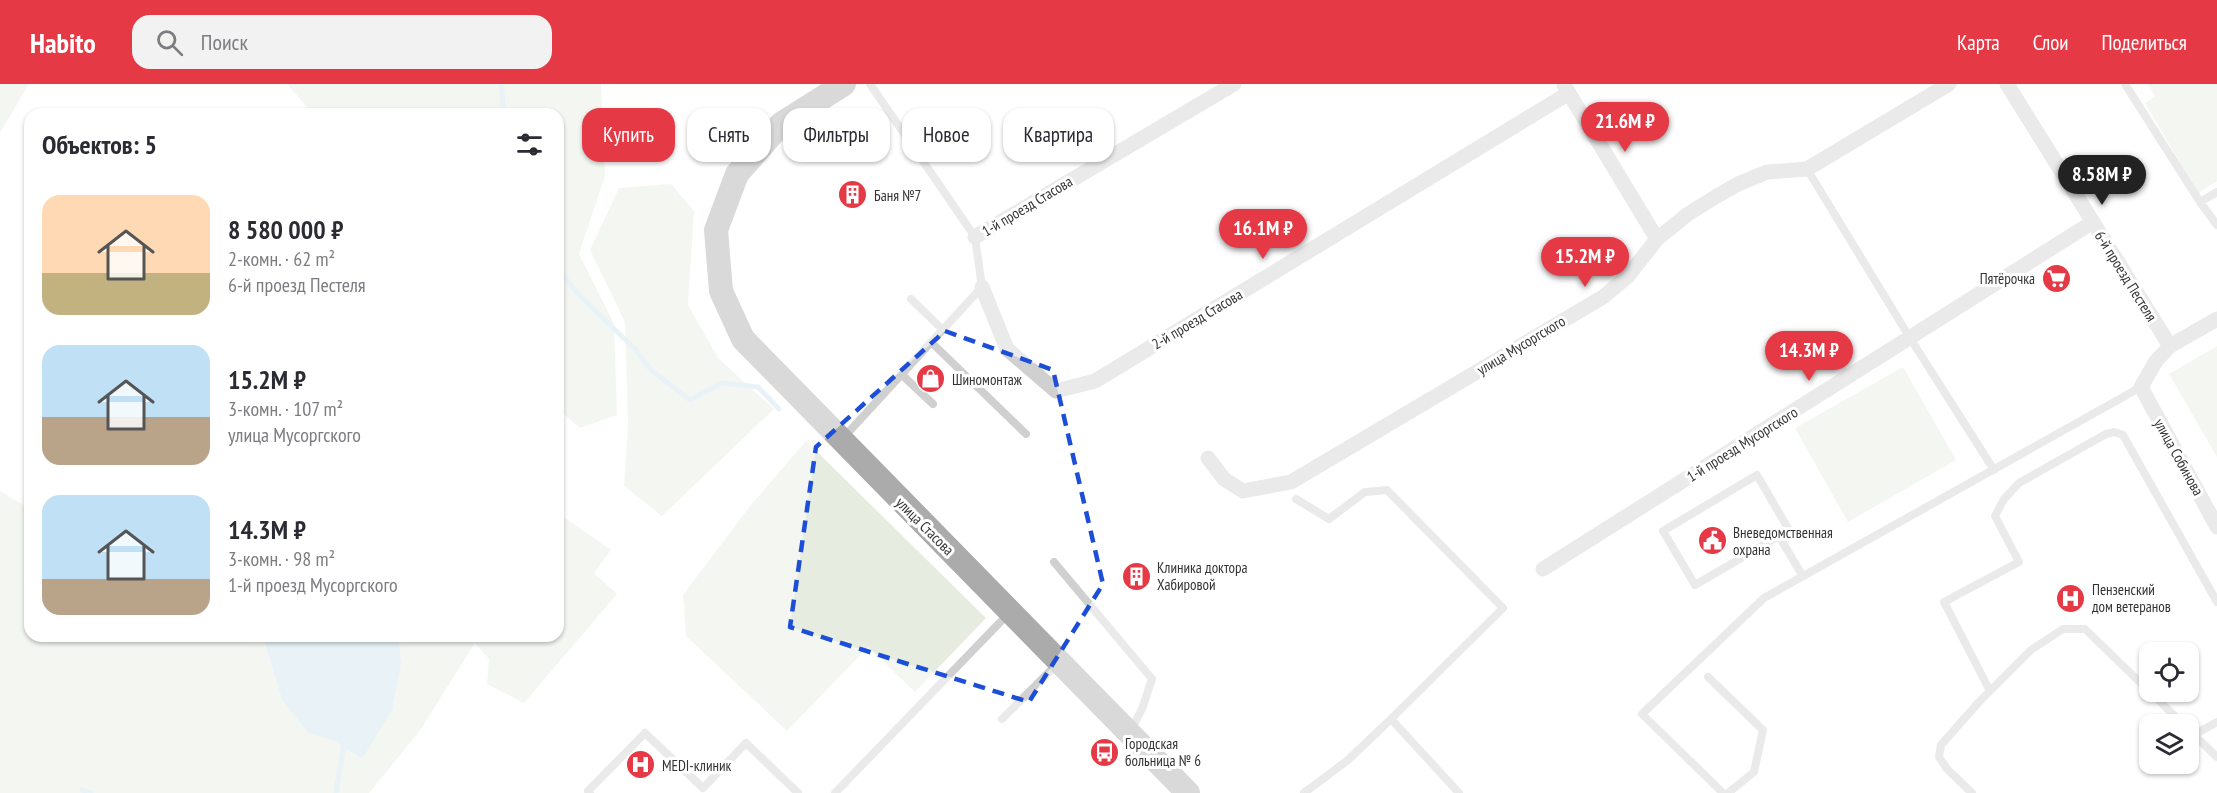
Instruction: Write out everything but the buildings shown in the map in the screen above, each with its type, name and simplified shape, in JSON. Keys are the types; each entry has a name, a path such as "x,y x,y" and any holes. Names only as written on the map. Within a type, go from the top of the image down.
{"main road":[{"name":"улица Стасова","path":"844,84 781,124 736,174 716,230 721,291 743,339 1188,793"}],"street":[{"name":"1-й проезд Стасова","path":"975,237 1234,84"},
{"name":"улица Мусоргского","path":"1208,458 1224,479 1243,491 1291,482 1603,297 1626,277 1657,239 1688,214 1738,184 1767,172 1807,169 1949,84"},
{"name":"6-й проезд Пестеля","path":"2007,84 2170,346"},
{"path":"1566,88 1657,239"},
{"name":"2-й проезд Стасова","path":"982,287 1007,349 1056,391 1095,381 1566,88"},
{"name":"1-й проезд Мусоргского","path":"1543,569 2092,222"},
{"path":"2140,387 2156,361 2170,346 2217,319"},
{"name":"улица Собинова","path":"2140,387 2217,526"}],"lane":[{"path":"841,441 982,287 975,237 870,84"},
{"path":"2125,84 2217,225"},
{"path":"1807,169 1994,470"},
{"path":"2200,202 2217,192"},
{"path":"911,299 942,329"},
{"path":"931,342 1026,434"},
{"path":"901,374 933,404"},
{"path":"1723,793 1642,714 1764,598 2140,387"},
{"path":"1990,691 1944,602 2019,562 1995,516 2004,499 2019,483 2106,434 2114,432 2123,435 2217,602"},
{"path":"1757,475 1789,530 1779,536 1695,585 1663,531 1757,475"},
{"path":"1296,499 1329,519 1365,492 1387,490 1503,608 1348,760 1304,793"},
{"path":"1779,536 1802,575"},
{"path":"1054,562 1152,679 1142,709 1129,734"},
{"path":"835,793 931,699 1010,612"},
{"path":"1972,793 1947,769 1939,757 1941,745 2031,650 2063,629 2085,629 2173,714"},
{"path":"1002,719 1059,662"},
{"path":"1708,677 1763,730 1754,772 1728,793"},
{"path":"1391,719 1460,793"},
{"path":"2199,729 2217,722"},
{"path":"590,793 588,791 645,732 703,788 746,743 798,793"},
{"path":"2199,740 2217,757"}],"highlighted area":[{"path":"945,331 1053,370 1103,584 1029,702 790,627 816,447"}],"shaded area":[{"path":"0,84 29,84 0,133"},
{"path":"287,84 601,84 602,108 582,108 582,162 604,162 605,176 579,254 614,324 617,415 580,428 564,414 564,108 308,108"},
{"path":"2148,84 2217,84 2217,181 2198,193 2145,103 2155,96"},
{"path":"671,184 694,211 688,305 718,358 774,409 662,516 624,486 628,424 625,322 590,250 619,188"},
{"path":"2217,346 2217,457 2169,374"},
{"path":"1903,367 1956,460 1848,522 1795,428"},
{"path":"806,441 986,618 915,692 868,647 787,731 686,636 683,595 750,506"},
{"path":"0,491 24,505 24,642 264,642 282,700 308,733 334,741 362,759 401,663 399,642 564,642 564,517 611,550 594,573 617,594 524,703 487,684 489,659 475,643 419,732 369,793 0,793"}],"water":[{"path":"264,642 399,642 401,663 392,710 362,759 334,741 308,733 282,700"}],"waterway":[{"path":"501,84 503,108"},
{"path":"564,277 581,297 635,349 651,370 690,400 722,383 758,387 779,409"},
{"path":"336,793 344,743"},
{"path":"82,790 91,793"}],"place":[{"name":"Баня №7","path":"853,195"},
{"name":"Пятёрочка","path":"2056,278"},
{"name":"Шиномонтаж","path":"931,379"},
{"name":"Вневедомственная охрана","path":"1712,541"},
{"name":"Клиника доктора Хабировой","path":"1136,576"},
{"name":"Пензенский дом ветеранов","path":"2071,598"},
{"name":"Городская больница № 6","path":"1104,752"},
{"name":"MEDI-клиник","path":"641,765"}]}
